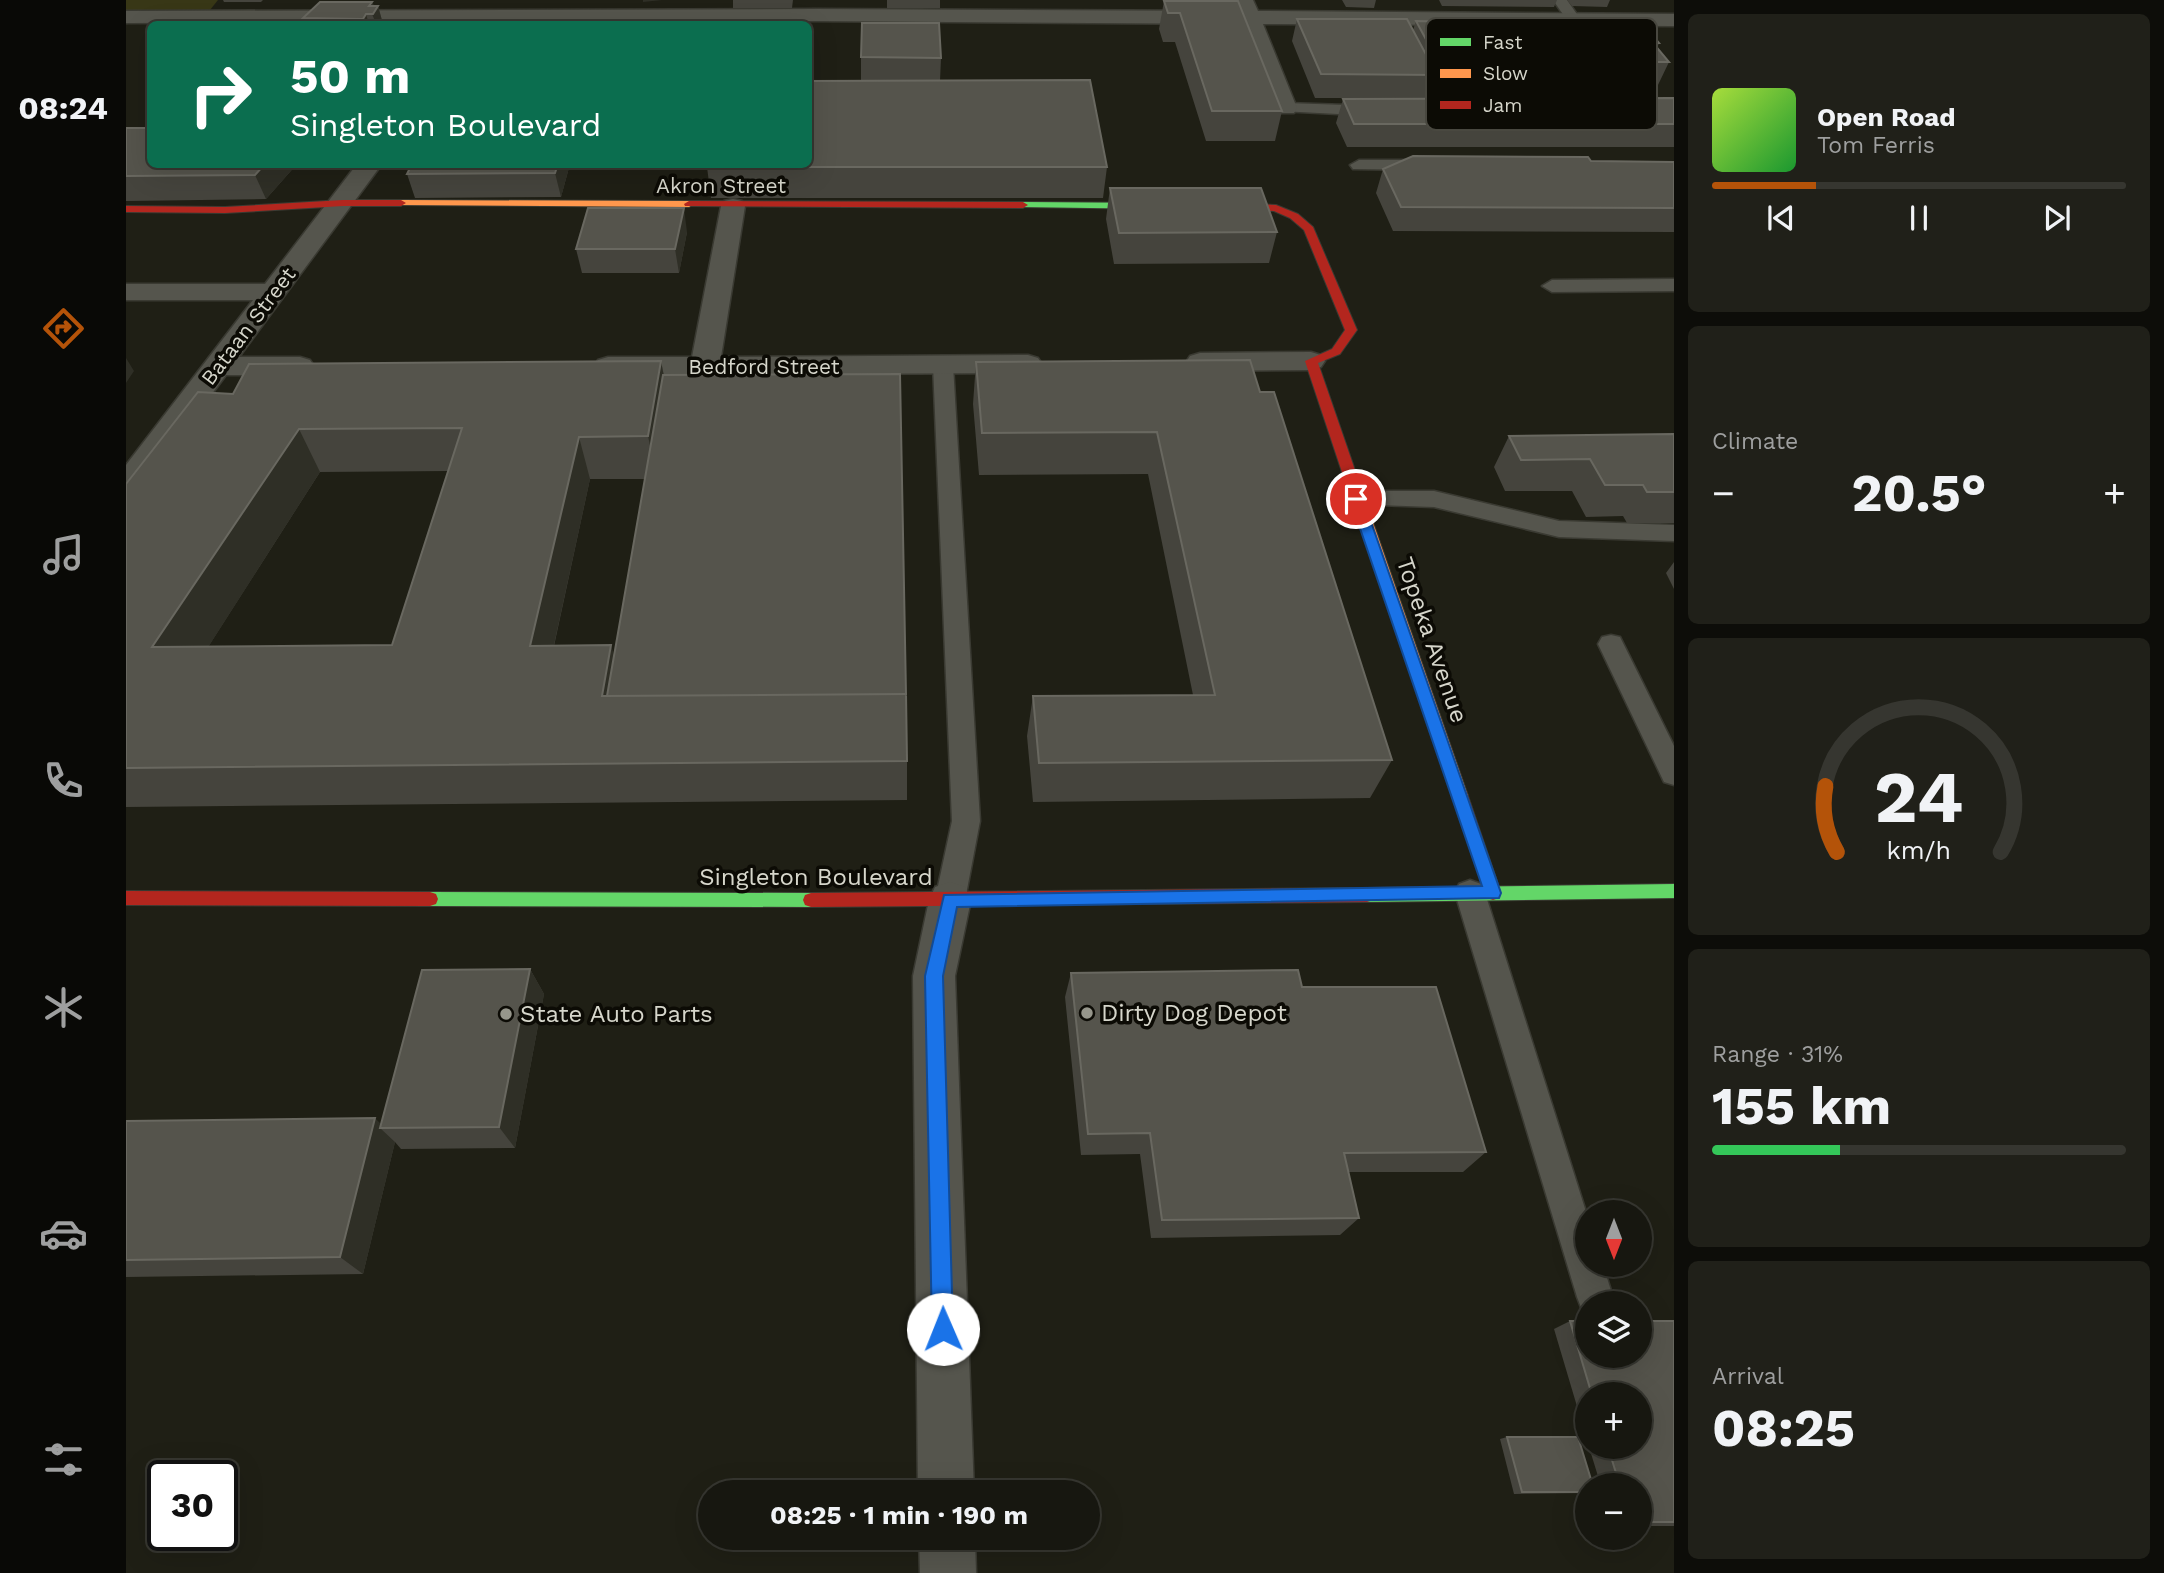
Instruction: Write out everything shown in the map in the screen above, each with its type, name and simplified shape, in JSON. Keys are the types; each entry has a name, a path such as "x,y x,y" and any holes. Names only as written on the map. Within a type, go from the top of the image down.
{"street":[{"path":"1415,0 1426,19"},
{"path":"126,17 337,17 583,8 1077,8 1246,9 1426,19"},
{"path":"1246,9 1286,108"},
{"name":"Bataan Street","path":"126,487 367,168"},
{"name":"Akron Street","path":"126,209 237,210 343,203 1171,206"},
{"path":"705,366 733,206"},
{"path":"1174,362 1311,361 1332,358 1346,346 1351,330 1309,229 1294,216 1276,208 1199,206"},
{"path":"126,292 273,292"},
{"name":"Topeka Avenue","path":"1311,361 1481,893"},
{"name":"Bedford Street","path":"580,366 1052,363"},
{"path":"218,366 329,366"},
{"name":"Singleton Boulevard","path":"126,898 950,900 1674,891"},
{"path":"946,1480 934,976 950,900"},
{"path":"947,1550 948,1573"}],"lane":[{"path":"337,17 351,0"},
{"path":"1560,0 1573,18"},
{"path":"1286,108 1388,111"},
{"path":"1359,165 1454,165"},
{"path":"1552,286 1674,285"},
{"path":"943,365 965,821 950,900"},
{"path":"1356,499 1434,499 1559,529 1674,533"},
{"path":"1611,644 1674,774"},
{"path":"1481,893 1593,1291"}],"shaded area":[{"path":"126,0 218,0 210,10 126,12"}],"building":[{"path":"1164,1 1238,1 1282,111 1212,111 1180,13 1168,13"},
{"path":"320,2 372,2 369,6 378,6 373,14 366,14 363,19 303,18"},
{"path":"1297,19 1407,19 1426,54 1426,75 1321,74"},
{"path":"1416,21 1426,21 1426,39"},
{"path":"862,23 939,23 941,58 861,57"},
{"path":"1657,48 1669,62 1657,62"},
{"path":"1090,80 1107,167 812,167 812,81"},
{"path":"1657,98 1674,98 1674,124 1657,124"},
{"path":"1343,99 1426,99 1426,124 1354,124"},
{"path":"126,128 147,128 147,168 261,168 255,175 126,176"},
{"path":"1413,156 1588,157 1591,161 1674,162 1674,208 1401,207 1383,169"},
{"path":"410,168 557,168 555,173 407,174"},
{"path":"1110,188 1261,188 1277,232 1119,233"},
{"path":"588,208 684,208 675,249 576,249"},
{"path":"1250,360 1260,392 1274,392 1392,760 1039,763 1033,696 1215,695 1157,432 982,433 976,362"},
{"path":"661,361 648,436 579,437 530,646 611,645 602,696 906,694 907,761 126,768 126,484 198,392 233,394 249,364","holes":["462,428 392,645 152,647 299,429"]},
{"path":"900,374 906,694 607,696 663,375"},
{"path":"1674,434 1674,492 1647,492 1643,485 1605,485 1590,459 1521,460 1509,436"},
{"path":"530,969 499,1127 380,1128 422,970"},
{"path":"1298,970 1302,987 1436,987 1486,1152 1344,1153 1359,1218 1162,1220 1150,1133 1088,1134 1071,973"},
{"path":"375,1118 340,1257 126,1260 126,1121"},
{"path":"1570,1321 1575,1321 1575,1338"},
{"path":"1652,1321 1674,1321 1674,1522 1652,1522 1652,1473 1616,1473 1612,1459 1652,1459 1652,1382 1588,1382 1584,1368 1652,1368"},
{"path":"1507,1437 1575,1437 1575,1459 1585,1459 1589,1473 1575,1473 1575,1492 1522,1492"}],"traffic: fast":[{"path":"1023,205 1160,206"},
{"path":"1367,895 1674,891"},
{"path":"430,899 811,900"}],"traffic: slow":[{"path":"401,203 689,204"},
{"path":"1360,505 1460,796"}],"traffic: jam":[{"path":"126,209 225,210 343,203 401,203"},
{"path":"689,204 1023,205"},
{"path":"1216,206 1276,208 1294,216 1309,229 1351,330 1336,352 1311,361 1360,505"},
{"path":"1460,796 1493,893"},
{"path":"811,900 1367,895"},
{"path":"126,898 430,899"}],"place":[{"name":"Dirty Dog Depot","path":"1087,1013"},
{"name":"State Auto Parts","path":"506,1014"}],"route":[{"path":"943,1329 934,976 950,900 1493,893 1356,499"}]}
